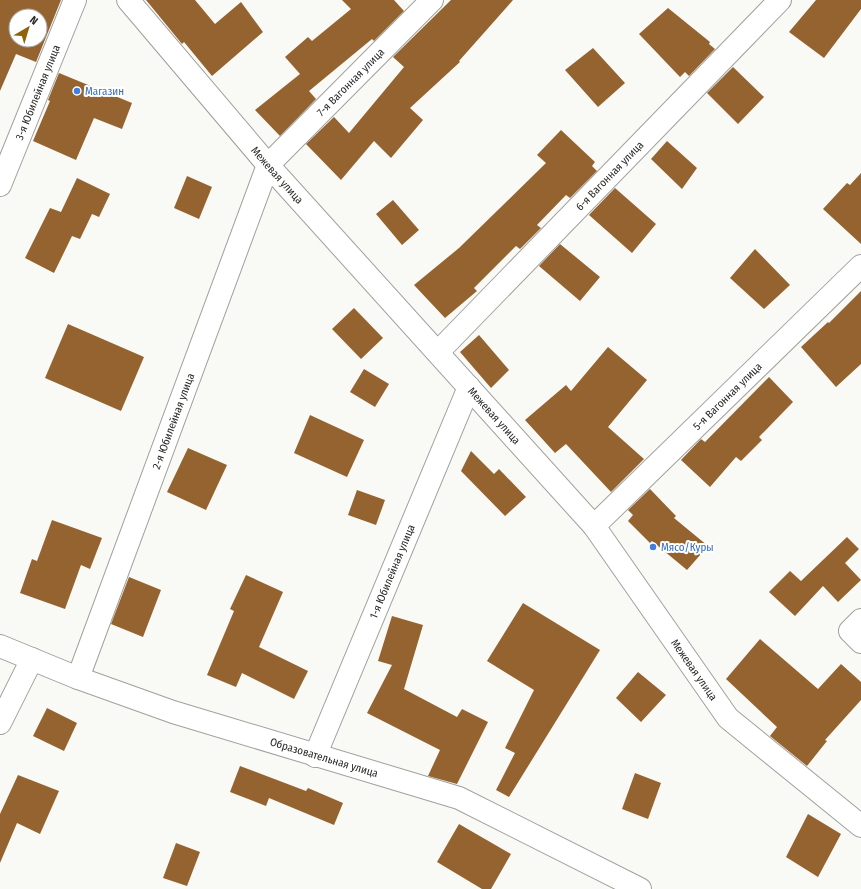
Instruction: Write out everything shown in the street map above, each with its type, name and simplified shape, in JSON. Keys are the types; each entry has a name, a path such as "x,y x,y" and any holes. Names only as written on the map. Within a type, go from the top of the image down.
{"street":[{"name":"3-я Юбилейная улица","path":"0,185 75,0"},
{"name":"Межевая улица","path":"128,0 268,165 594,526 728,718 861,826"},
{"name":"7-я Вагонная улица","path":"268,165 432,0"},
{"name":"6-я Вагонная улица","path":"438,352 780,0"},
{"name":"2-я Юбилейная улица","path":"78,678 268,165"},
{"name":"5-я Вагонная улица","path":"594,526 861,266"},
{"name":"1-я Юбилейная улица","path":"315,756 469,387"},
{"name":"Образовательная улица","path":"0,646 78,678 172,712 459,798 640,889"},
{"path":"0,723 32,659"}],"building":[{"path":"0,0 61,0 48,32 48,8 8,8 8,48 42,48 36,62 16,54 0,91"},
{"path":"146,0 195,0 215,24 241,2 263,32 212,76 184,42 182,44"},
{"path":"342,0 394,0 404,11 374,41 372,39 309,91 316,99 280,136 255,110 300,74 285,57 308,37 312,41 351,9"},
{"path":"451,0 513,0 459,61 460,62 410,108 423,120 391,158 374,141 341,180 306,144 334,117 349,133 404,67 393,57"},
{"path":"816,0 861,0 861,9 824,58 789,32"},
{"path":"668,8 710,42 709,44 715,49 689,76 685,72 680,77 639,34"},
{"path":"593,48 625,83 598,107 565,70"},
{"path":"733,67 764,97 738,124 707,93"},
{"path":"59,73 132,103 122,129 94,118 76,160 33,141 50,101 48,100"},
{"path":"561,130 595,162 592,166 597,171 570,198 566,195 537,225 541,228 520,249 516,246 474,288 477,291 445,318 414,285 459,248 546,163 537,155"},
{"path":"667,141 697,168 682,189 651,159"},
{"path":"861,173 861,244 823,209 847,183 850,185"},
{"path":"187,176 212,187 199,219 174,208"},
{"path":"77,178 110,194 99,217 92,214 80,239 72,236 54,273 25,258 50,208 61,212"},
{"path":"615,188 656,224 632,253 589,215"},
{"path":"393,200 419,230 402,245 376,214"},
{"path":"560,244 600,277 580,301 539,266"},
{"path":"755,249 790,285 764,309 730,278"},
{"path":"861,291 861,364 836,387 801,347 828,322 829,323"},
{"path":"354,308 383,338 361,359 332,329"},
{"path":"68,324 144,357 121,411 45,378"},
{"path":"479,335 509,370 491,388 460,352"},
{"path":"608,347 647,380 608,427 644,459 611,492 566,444 555,453 525,420 566,385 571,391"},
{"path":"364,369 389,384 375,407 350,392"},
{"path":"769,377 793,402 759,437 762,440 741,461 736,457 710,487 681,460 701,439 705,442"},
{"path":"310,415 364,440 347,477 294,453"},
{"path":"188,448 227,465 206,510 167,492"},
{"path":"471,451 494,474 499,469 526,497 505,516 461,471"},
{"path":"650,489 676,516 674,518 708,546 687,570 652,541 650,543 628,521 633,515 628,510"},
{"path":"357,490 385,500 376,525 348,515"},
{"path":"52,520 102,538 90,569 81,565 65,609 20,593 32,559 37,561"},
{"path":"847,537 859,549 845,563 861,580 838,602 823,586 795,616 769,592 790,571 801,581"},
{"path":"246,575 283,592 259,647 308,671 294,699 242,673 236,687 207,675 234,611 230,609"},
{"path":"129,577 161,590 143,637 111,624"},
{"path":"523,603 600,650 509,797 496,790 515,753 505,748 534,690 487,661"},
{"path":"392,616 423,625 404,689 457,717 462,709 488,722 457,784 428,776 440,750 367,713 392,665 378,661"},
{"path":"760,639 818,689 841,664 861,682 861,700 825,740 827,741 807,766 770,736 777,727 726,679"},
{"path":"638,672 666,695 641,722 616,698"},
{"path":"47,708 77,723 64,751 33,736"},
{"path":"240,766 306,791 308,788 343,803 334,825 269,798 266,806 230,792"},
{"path":"635,773 661,783 648,819 622,809"},
{"path":"18,775 59,791 40,834 17,823 0,863 0,814"},
{"path":"808,814 841,834 818,877 786,857"},
{"path":"459,824 511,854 491,889 482,889 437,862"},
{"path":"176,843 200,852 187,886 163,878"}],"place":[{"name":"Магазин","path":"77,91"},
{"name":"Мясо/Куры","path":"653,547"}]}
